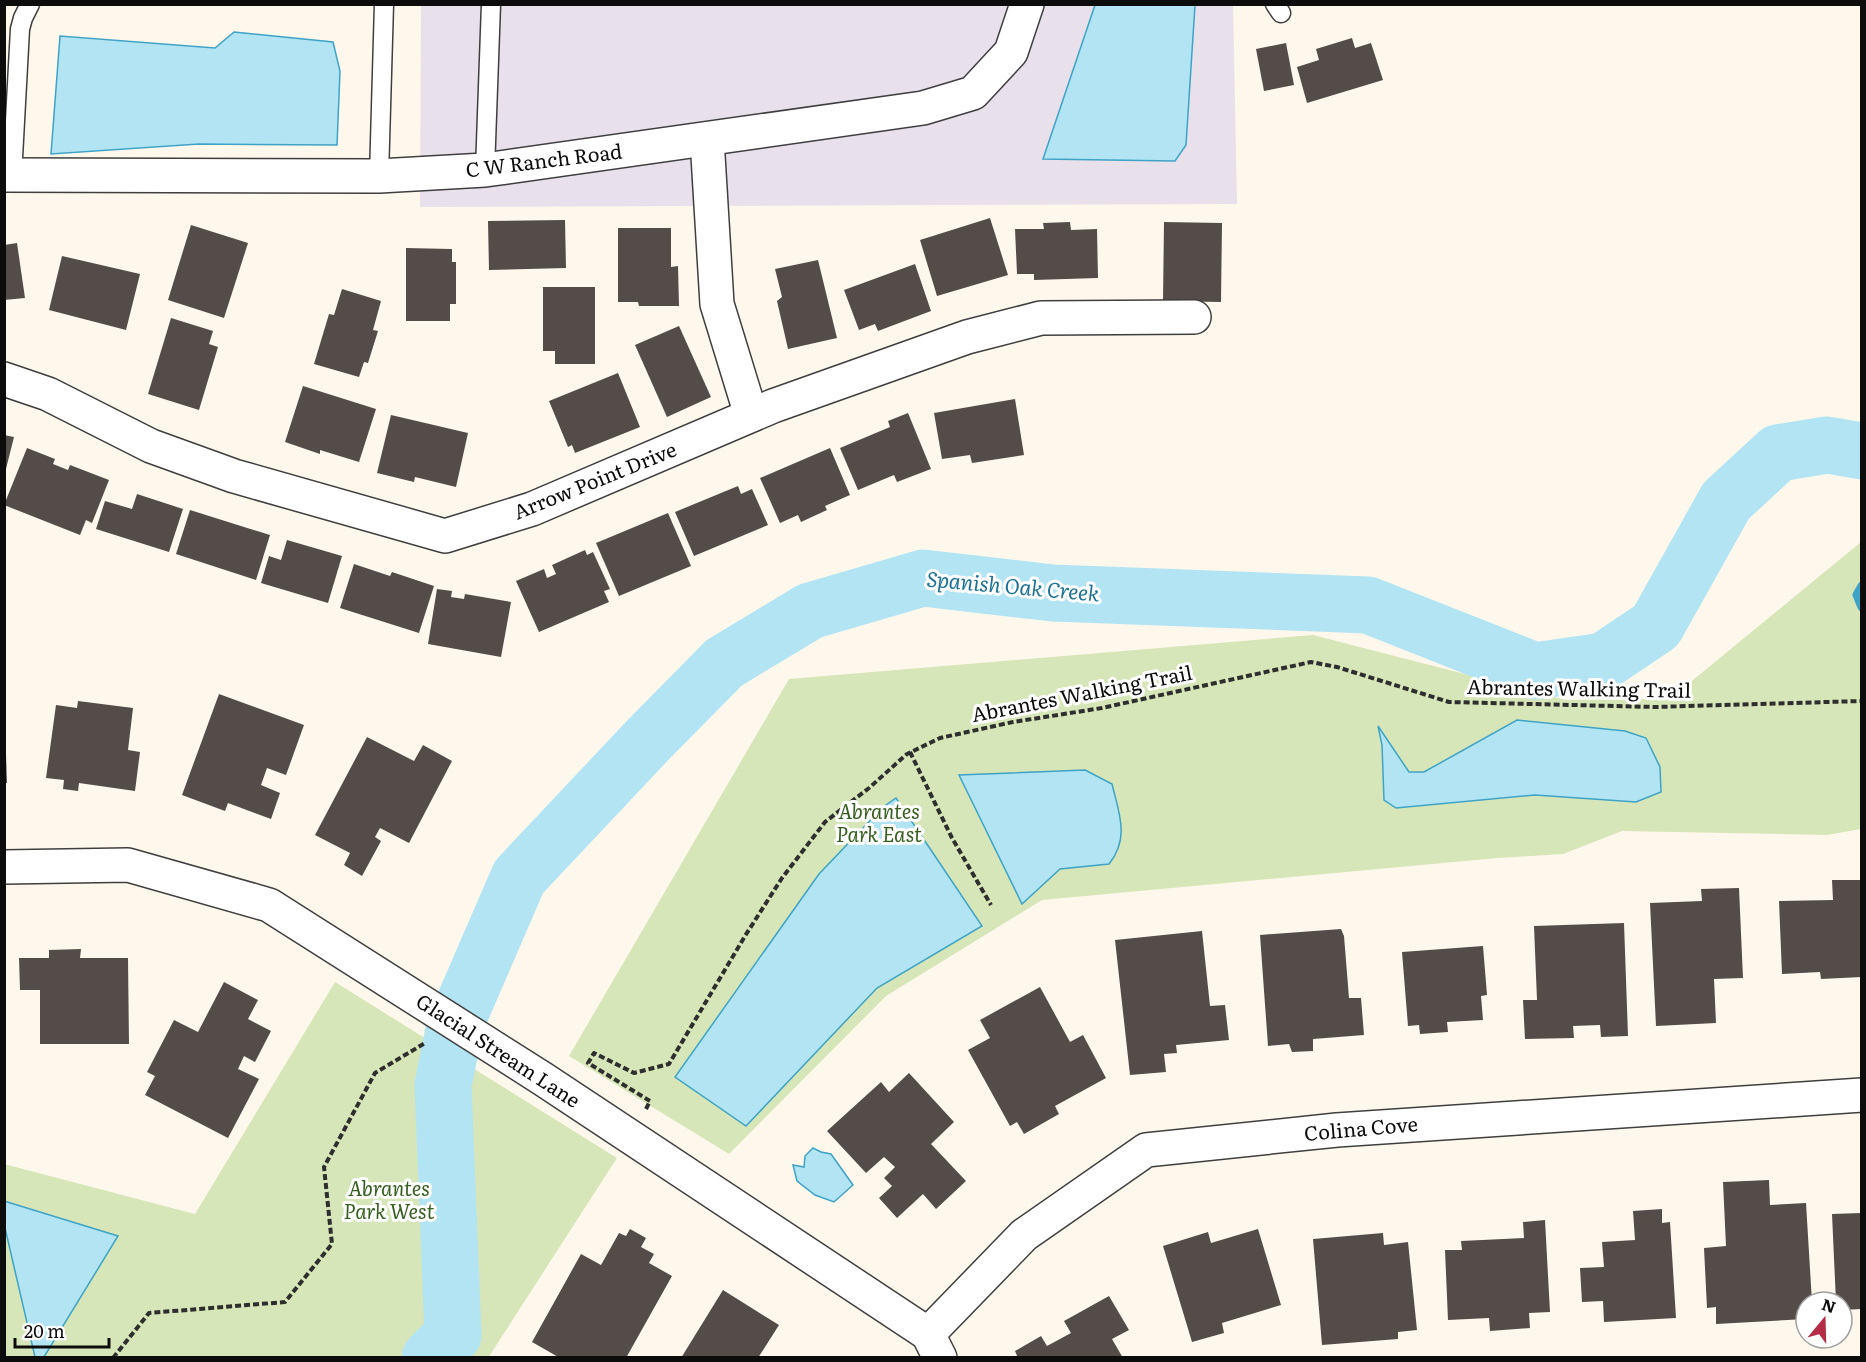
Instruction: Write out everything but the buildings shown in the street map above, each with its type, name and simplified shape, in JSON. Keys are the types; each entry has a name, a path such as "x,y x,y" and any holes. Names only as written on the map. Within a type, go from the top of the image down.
{"street":[{"name":"C W Ranch Road","path":"8,176 379,176 485,170 923,108 973,93 1011,52 1027,4"},
{"path":"707,139 717,304 751,415"},
{"name":"Arrow Point Drive","path":"4,379 48,393 152,446 234,476 445,536 532,509 751,415 967,337 1041,318 1194,317"},
{"name":"Glacial Stream Lane","path":"4,867 128,865 269,905 437,1025 474,1035 630,1137 934,1346"},
{"name":"Colina Cove","path":"934,1346 1024,1236 1146,1150 1337,1130 1862,1095"}],"lane":[{"path":"8,176 20,29 30,4"},
{"path":"379,176 384,4"},
{"path":"485,170 491,4"}],"path":[{"name":"Abrantes Walking Trail","path":"630,1137 651,1101 588,1063 594,1053 634,1073 669,1064 782,878 825,822 910,752 940,738 1013,722 1102,708 1311,662 1337,667 1449,702 1654,708 1862,701"},
{"path":"910,752 952,838 991,905"},
{"path":"113,1358 148,1313 285,1302 332,1244 324,1167 375,1073 437,1025"}],"shaded area":[{"path":"421,5 1233,5 1237,204 420,207"}],"green space":[{"name":"Abrantes Park East","path":"1861,542 1861,829 1827,835 1622,831 1563,854 1042,900 886,996 729,1154 569,1056 789,679 1313,635 1566,700 1670,699"},
{"name":"Abrantes Park West","path":"335,982 617,1158 488,1358 5,1357 4,1164 195,1214"}],"water":[{"path":"1095,5 1195,5 1186,145 1175,161 1043,159"},
{"path":"234,32 333,42 340,71 337,145 199,144 51,154 60,36 215,48"},
{"path":"1517,720 1625,731 1646,738 1660,767 1661,792 1636,802 1535,795 1396,808 1384,800 1382,745 1378,726 1409,772 1424,772"},
{"path":"1085,770 1112,784 1121,825 1119,845 1115,854 1109,864 1060,869 1022,904 959,775"},
{"path":"896,798 982,926 877,988 746,1126 675,1077 819,874 883,807"},
{"path":"813,1148 831,1154 853,1185 834,1202 815,1195 797,1181 793,1165 804,1167 805,1156"},
{"path":"4,1201 118,1236 44,1357 35,1357 5,1228"}],"waterway":[{"name":"Spanish Oak Creek","path":"430,1358 453,1335 443,1085 455,1025 519,877 724,663 810,611 923,578 1053,593 1368,605 1535,671 1604,661 1656,626 1726,501 1778,453 1827,445 1862,451"},
{"path":"1862,586 1857,595 1862,607"}]}
